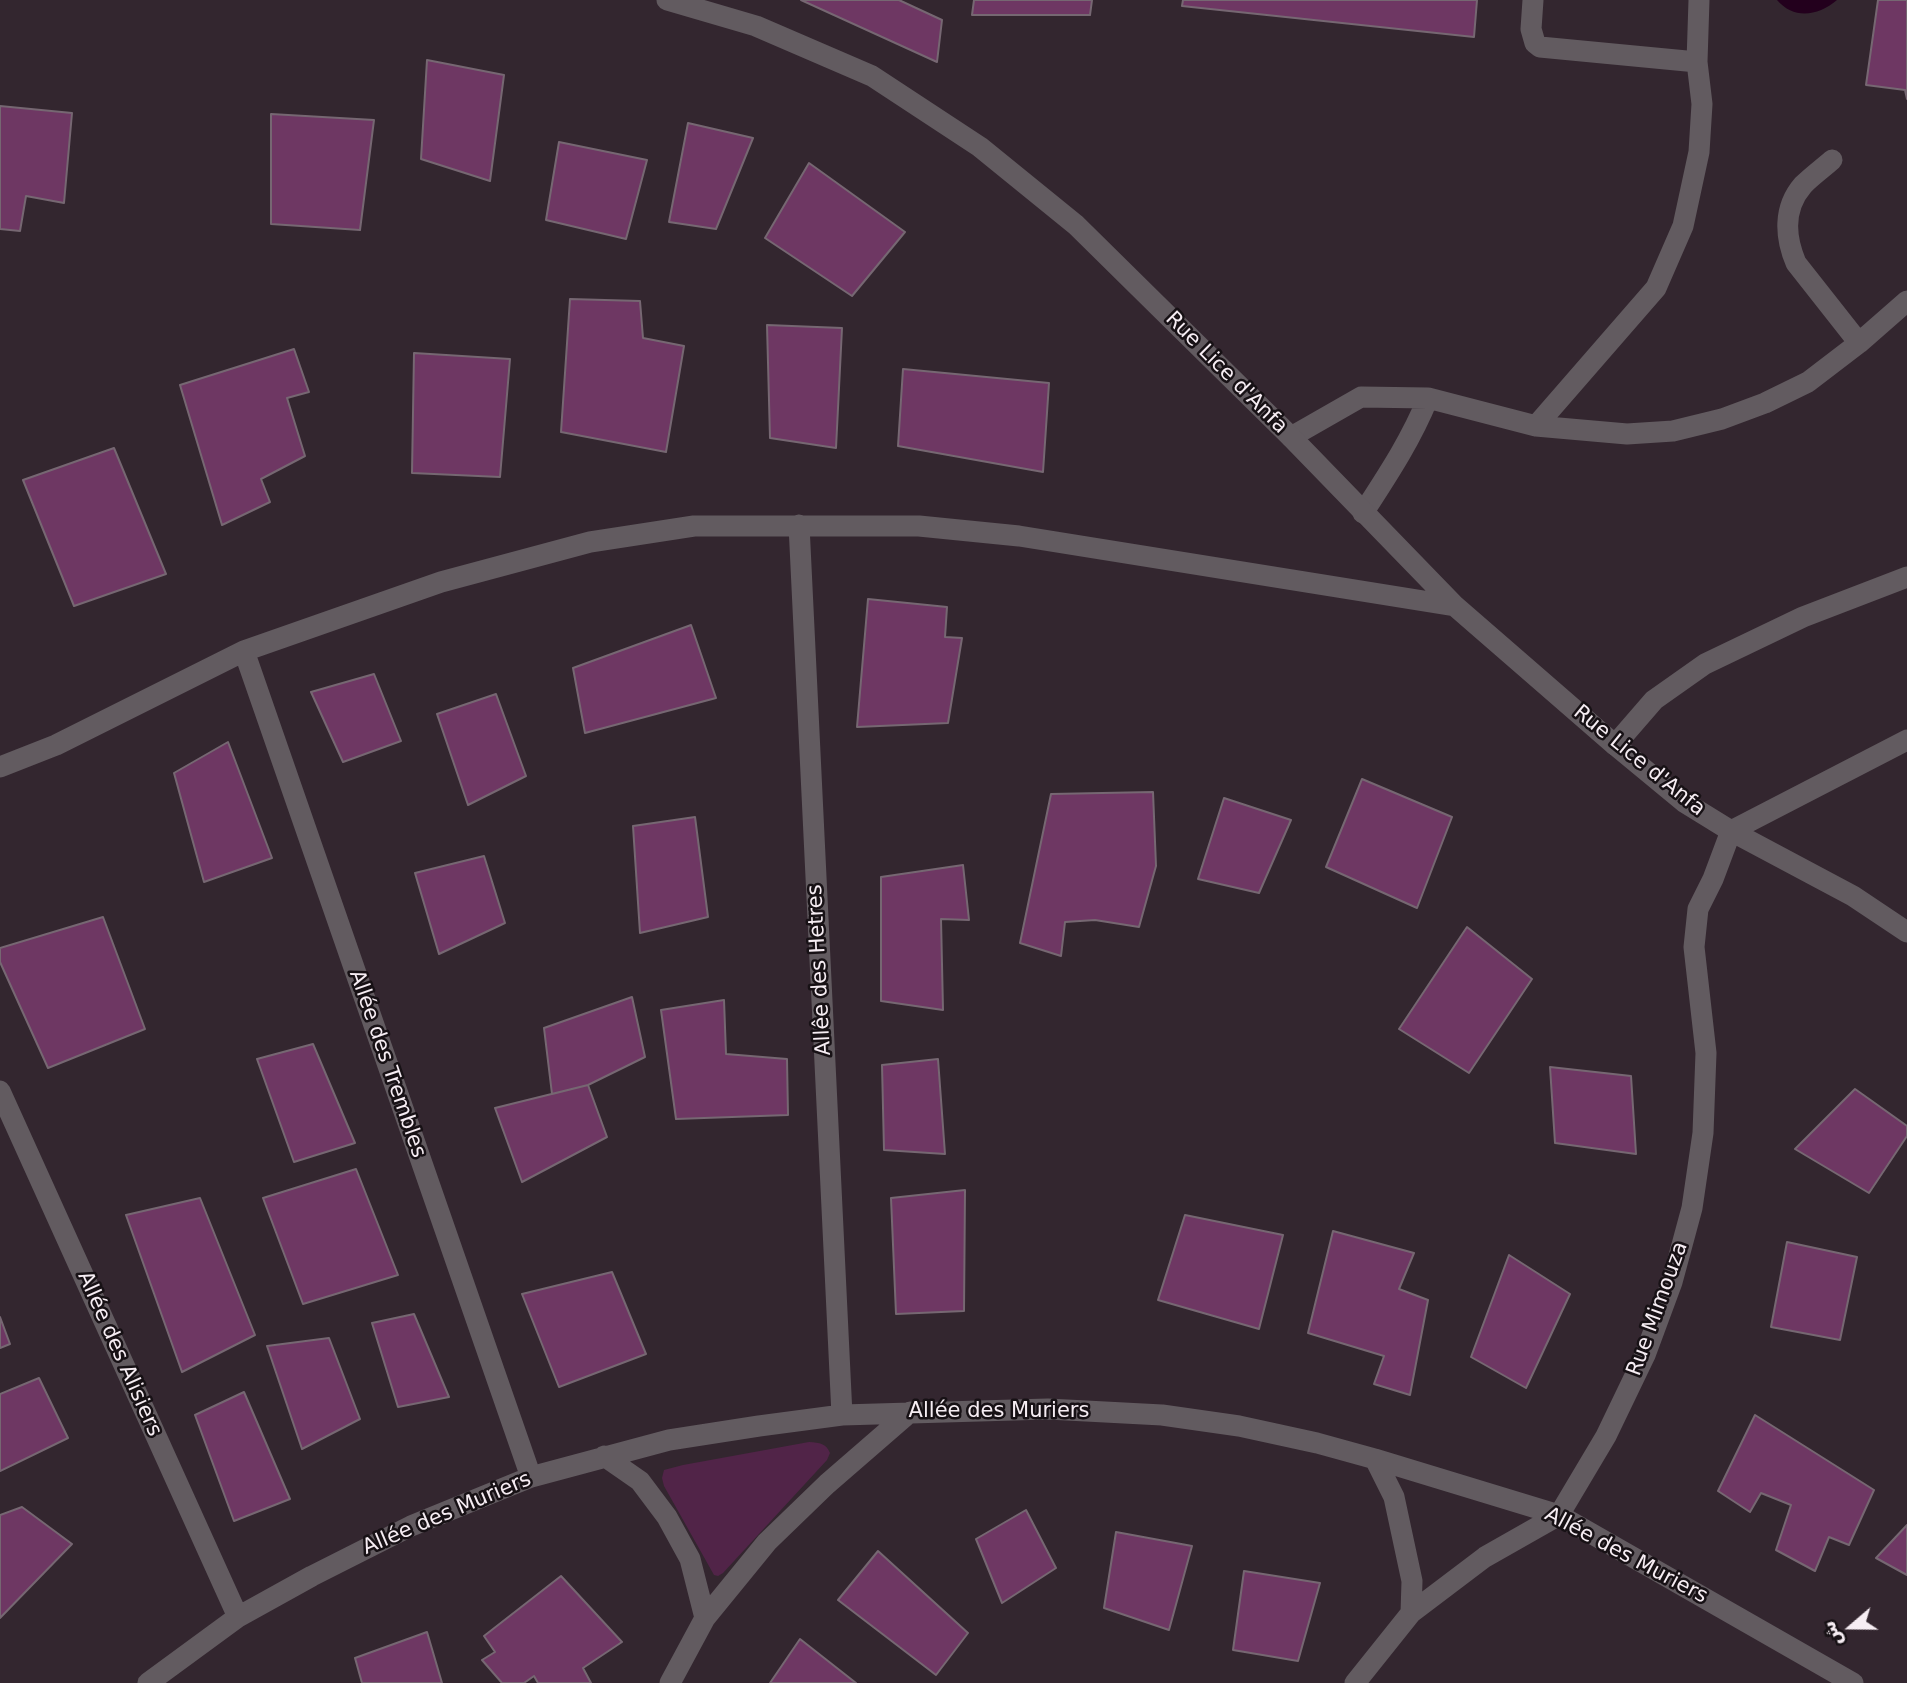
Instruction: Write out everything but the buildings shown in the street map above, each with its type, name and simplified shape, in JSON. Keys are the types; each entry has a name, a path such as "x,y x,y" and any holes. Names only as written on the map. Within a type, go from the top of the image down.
{"street":[{"name":"Rue Lice d'Anfa","path":"667,0 756,26 872,76 980,147 1076,225 1291,438 1455,606 1615,745 1684,802 1731,831 1853,896 1907,932"},
{"path":"1533,0 1531,29 1535,43 1541,47 1697,62"},
{"path":"1536,426 1656,288 1683,226 1699,152 1702,104 1697,62 1699,0"},
{"path":"1832,160 1802,186 1788,215 1787,231 1796,263 1859,344"},
{"path":"1291,438 1361,397 1428,398 1536,426 1627,434 1674,431 1765,403 1808,382 1859,344 1907,301"},
{"path":"1363,513 1404,450 1428,398"},
{"name":"Allêe des Hetres","path":"799,525 842,1415"},
{"path":"0,767 55,745 244,651 441,582 590,542 694,526 919,526 1019,536 1455,606"},
{"path":"1615,745 1654,700 1706,664 1803,617 1907,577"},
{"name":"Allée des Trembles","path":"244,651 531,1477"},
{"path":"1731,831 1907,740"},
{"name":"Rue Mimouza","path":"1355,1683 1411,1613 1485,1557 1559,1515 1606,1436 1645,1355 1672,1282 1692,1209 1703,1133 1706,1053 1694,947 1698,909 1713,879 1731,831"},
{"name":"Allée des Alisiers","path":"0,1091 238,1617"},
{"name":"Allée des Muriers","path":"148,1683 238,1617 312,1576 411,1526 531,1477 669,1440 842,1415 1048,1409 1162,1415 1239,1426 1375,1459 1559,1515 1853,1683"},
{"path":"670,1683 705,1618 768,1542 827,1484 910,1412"},
{"path":"604,1456 640,1481 667,1517 690,1559 705,1618"},
{"path":"1375,1459 1394,1497 1412,1581 1411,1613"}],"shaded area":[{"path":"1777,0 1837,0 1822,10 1798,13"},
{"path":"809,1442 827,1447 830,1453 827,1460 723,1573 714,1575 664,1486 664,1470"}]}
